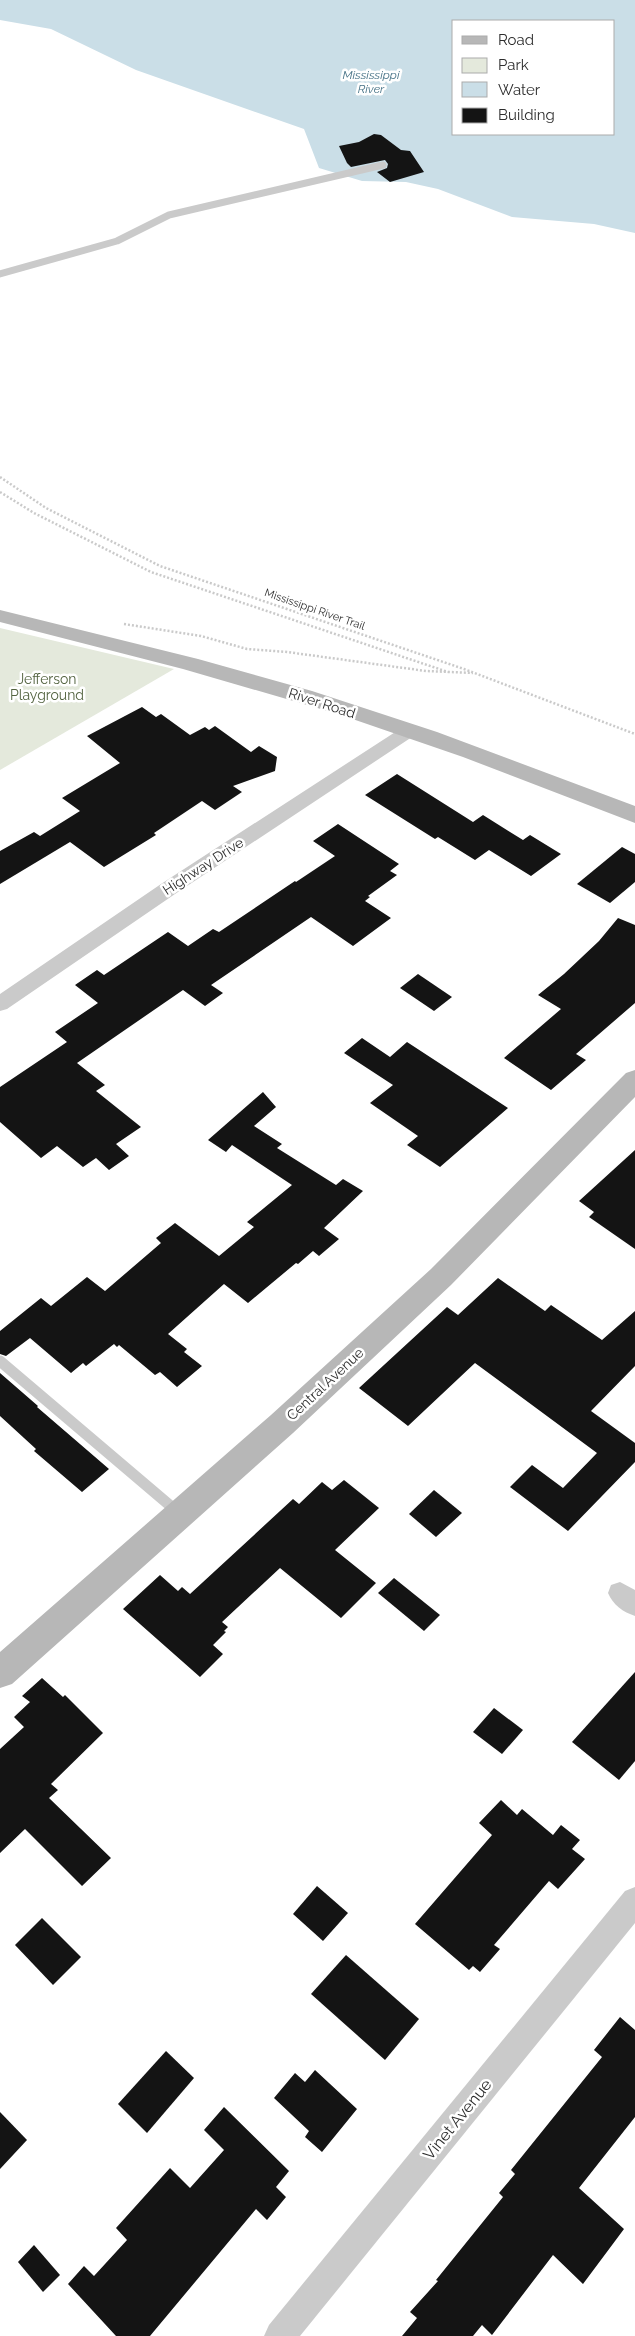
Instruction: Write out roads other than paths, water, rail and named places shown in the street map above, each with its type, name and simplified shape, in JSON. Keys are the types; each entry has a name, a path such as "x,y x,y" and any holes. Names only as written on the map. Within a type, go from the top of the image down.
{"main road":[{"name":"River Road","path":"0,616 164,656 305,697 511,766 635,815"},
{"name":"Central Avenue","path":"0,1673 282,1424 441,1277 635,1080"}],"street":[{"name":"Highway Drive","path":"0,1004 168,889 409,731"},
{"name":"Vinet Avenue","path":"280,2336 635,1901"}],"lane":[{"path":"0,274 117,241 169,215 383,165"},
{"path":"0,1361 180,1514"}],"water":[{"name":"Mississippi River","path":"0,0 635,0 635,233 594,224 512,217 438,189 406,182 362,181 319,168 304,129 136,70 51,29 0,20"}],"park label":[{"name":"Jefferson Playground","path":"47,688"}]}
